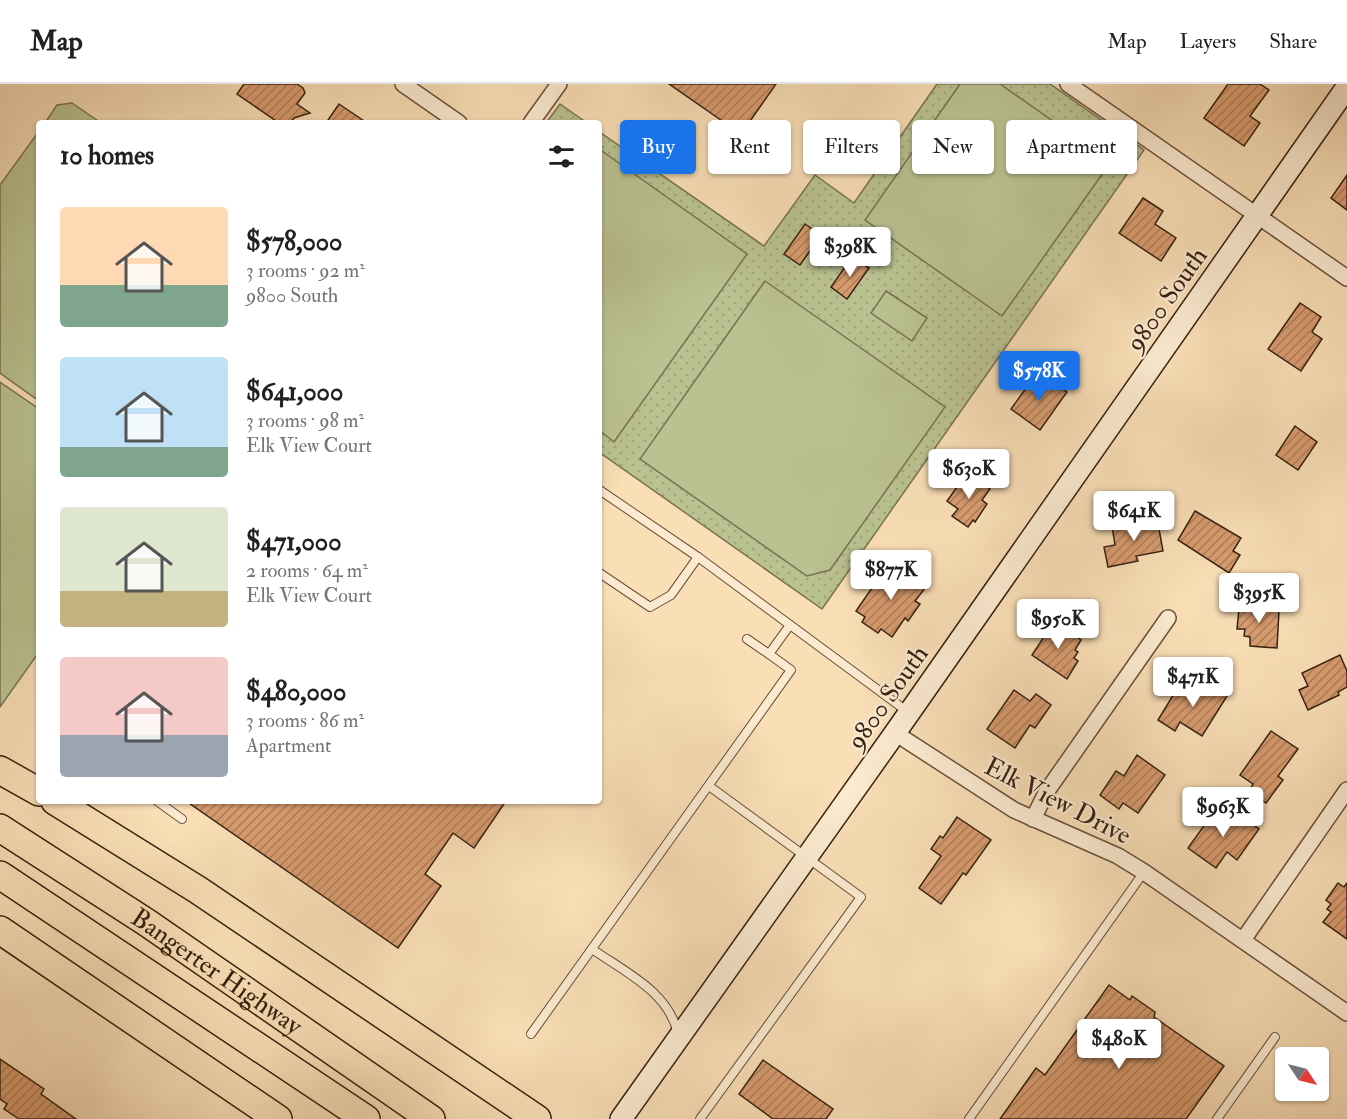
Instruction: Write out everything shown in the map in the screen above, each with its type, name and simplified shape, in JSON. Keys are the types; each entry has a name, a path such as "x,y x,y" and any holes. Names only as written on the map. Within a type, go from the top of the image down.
{"highway":[{"path":"0,770 36,790"},
{"path":"60,804 198,890 537,1119"},
{"name":"Bangerter Highway","path":"0,828 154,928 431,1119"},
{"name":"Bangerter Highway","path":"0,875 366,1119"},
{"path":"0,930 278,1119"}],"main road":[{"name":"9800 South","path":"621,1119 895,733 1347,87"}],"street":[{"path":"403,84 455,120"},
{"path":"533,120 559,84"},
{"path":"1068,84 1347,278"},
{"path":"1032,819 1047,791 1168,618"},
{"name":"Elk View Drive","path":"895,733 996,800 1032,819 1118,856 1144,872 1347,1013"},
{"path":"1243,940 1347,789"}],"lane":[{"path":"602,492 698,557 909,712"},
{"path":"602,575 650,607 671,595 698,557"},
{"path":"769,654 790,625"},
{"path":"531,1034 791,670 747,639"},
{"path":"709,786 861,897 702,1116 714,1119"},
{"path":"161,804 182,819"},
{"path":"969,1119 1144,872"},
{"path":"592,949 659,997 673,1017 679,1038"},
{"path":"1217,1119 1275,1037"}],"green space":[{"path":"937,84 1050,84 1101,120 1006,120 1006,174 1127,174 822,609 602,454 602,134 620,146 620,174 660,174 764,246 815,175 854,203 874,174 900,174 900,137"},
{"path":"960,84 1000,84 1051,120 1006,120 1006,174 1102,174 1002,316 865,220 897,174 900,174 900,170 912,153 912,174 994,174 994,120 935,120"},
{"path":"72,103 97,120 47,120 57,105"},
{"path":"560,104 583,120 548,120"},
{"path":"36,135 36,399 0,373 0,185"},
{"path":"1137,145 1144,150 1137,160"},
{"path":"602,151 620,164 620,174 634,174 747,254 614,442 602,432"},
{"path":"765,281 945,407 830,570 807,576 640,459"},
{"path":"886,291 927,318 912,341 871,313"},
{"path":"0,382 36,407 36,656 0,707"}],"building":[{"path":"244,84 297,84 303,88 305,93 297,104 310,113 292,120 275,120 237,94"},
{"path":"669,84 776,84 751,120 721,120"},
{"path":"1228,84 1260,84 1269,90 1250,116 1260,123 1244,146 1204,118"},
{"path":"339,104 363,120 328,120"},
{"path":"1347,175 1347,210 1331,198"},
{"path":"1143,198 1163,211 1155,224 1176,238 1161,261 1119,233"},
{"path":"805,224 821,235 800,265 784,254"},
{"path":"827,228 856,250 845,266 815,245"},
{"path":"852,257 869,268 847,299 831,287"},
{"path":"1300,303 1321,317 1312,332 1322,339 1301,371 1268,349"},
{"path":"1044,377 1067,392 1040,430 1011,409 1032,380 1039,384"},
{"path":"1295,426 1317,442 1298,470 1276,455"},
{"path":"967,473 990,489 982,500 987,504 975,522 973,520 968,527 952,516 958,509 947,501"},
{"path":"1195,511 1241,538 1233,551 1240,555 1229,573 1178,540"},
{"path":"1157,518 1163,551 1136,556 1138,561 1108,567 1104,547 1115,545 1112,526"},
{"path":"890,562 926,587 915,601 920,604 908,621 905,618 892,637 881,629 878,633 862,622 865,617 856,611"},
{"path":"1240,599 1261,601 1260,610 1279,611 1277,648 1250,646 1250,637 1244,636 1245,629 1237,629"},
{"path":"1053,623 1081,640 1075,650 1078,652 1074,658 1078,661 1067,679 1032,655"},
{"path":"1340,655 1347,671 1347,687 1338,692 1339,695 1308,710 1299,690 1308,686 1302,673"},
{"path":"1199,678 1227,696 1202,736 1180,722 1175,731 1158,720 1178,687 1189,694"},
{"path":"1014,690 1030,701 1036,694 1051,705 1035,728 1030,725 1015,748 987,729"},
{"path":"1271,731 1298,749 1278,776 1283,780 1266,803 1249,791 1253,784 1240,775"},
{"path":"1137,755 1165,775 1138,813 1123,803 1119,809 1100,795 1116,771 1124,776"},
{"path":"190,804 504,804 474,848 453,833 425,874 441,886 398,948"},
{"path":"1216,809 1237,824 1242,816 1259,829 1237,860 1227,852 1216,868 1188,848"},
{"path":"957,817 991,840 966,875 963,873 941,904 919,888 941,856 931,849 940,836 943,838"},
{"path":"1338,883 1344,887 1347,883 1347,939 1323,922 1331,912 1327,909 1331,904 1326,900"},
{"path":"1109,985 1130,1000 1132,996 1155,1012 1154,1017 1224,1066 1186,1119 1000,1119 1036,1068 1045,1075"},
{"path":"0,1059 44,1089 41,1094 76,1119 19,1119 4,1109 7,1104 0,1099"},
{"path":"763,1060 833,1109 826,1119 773,1119 739,1094"}]}
